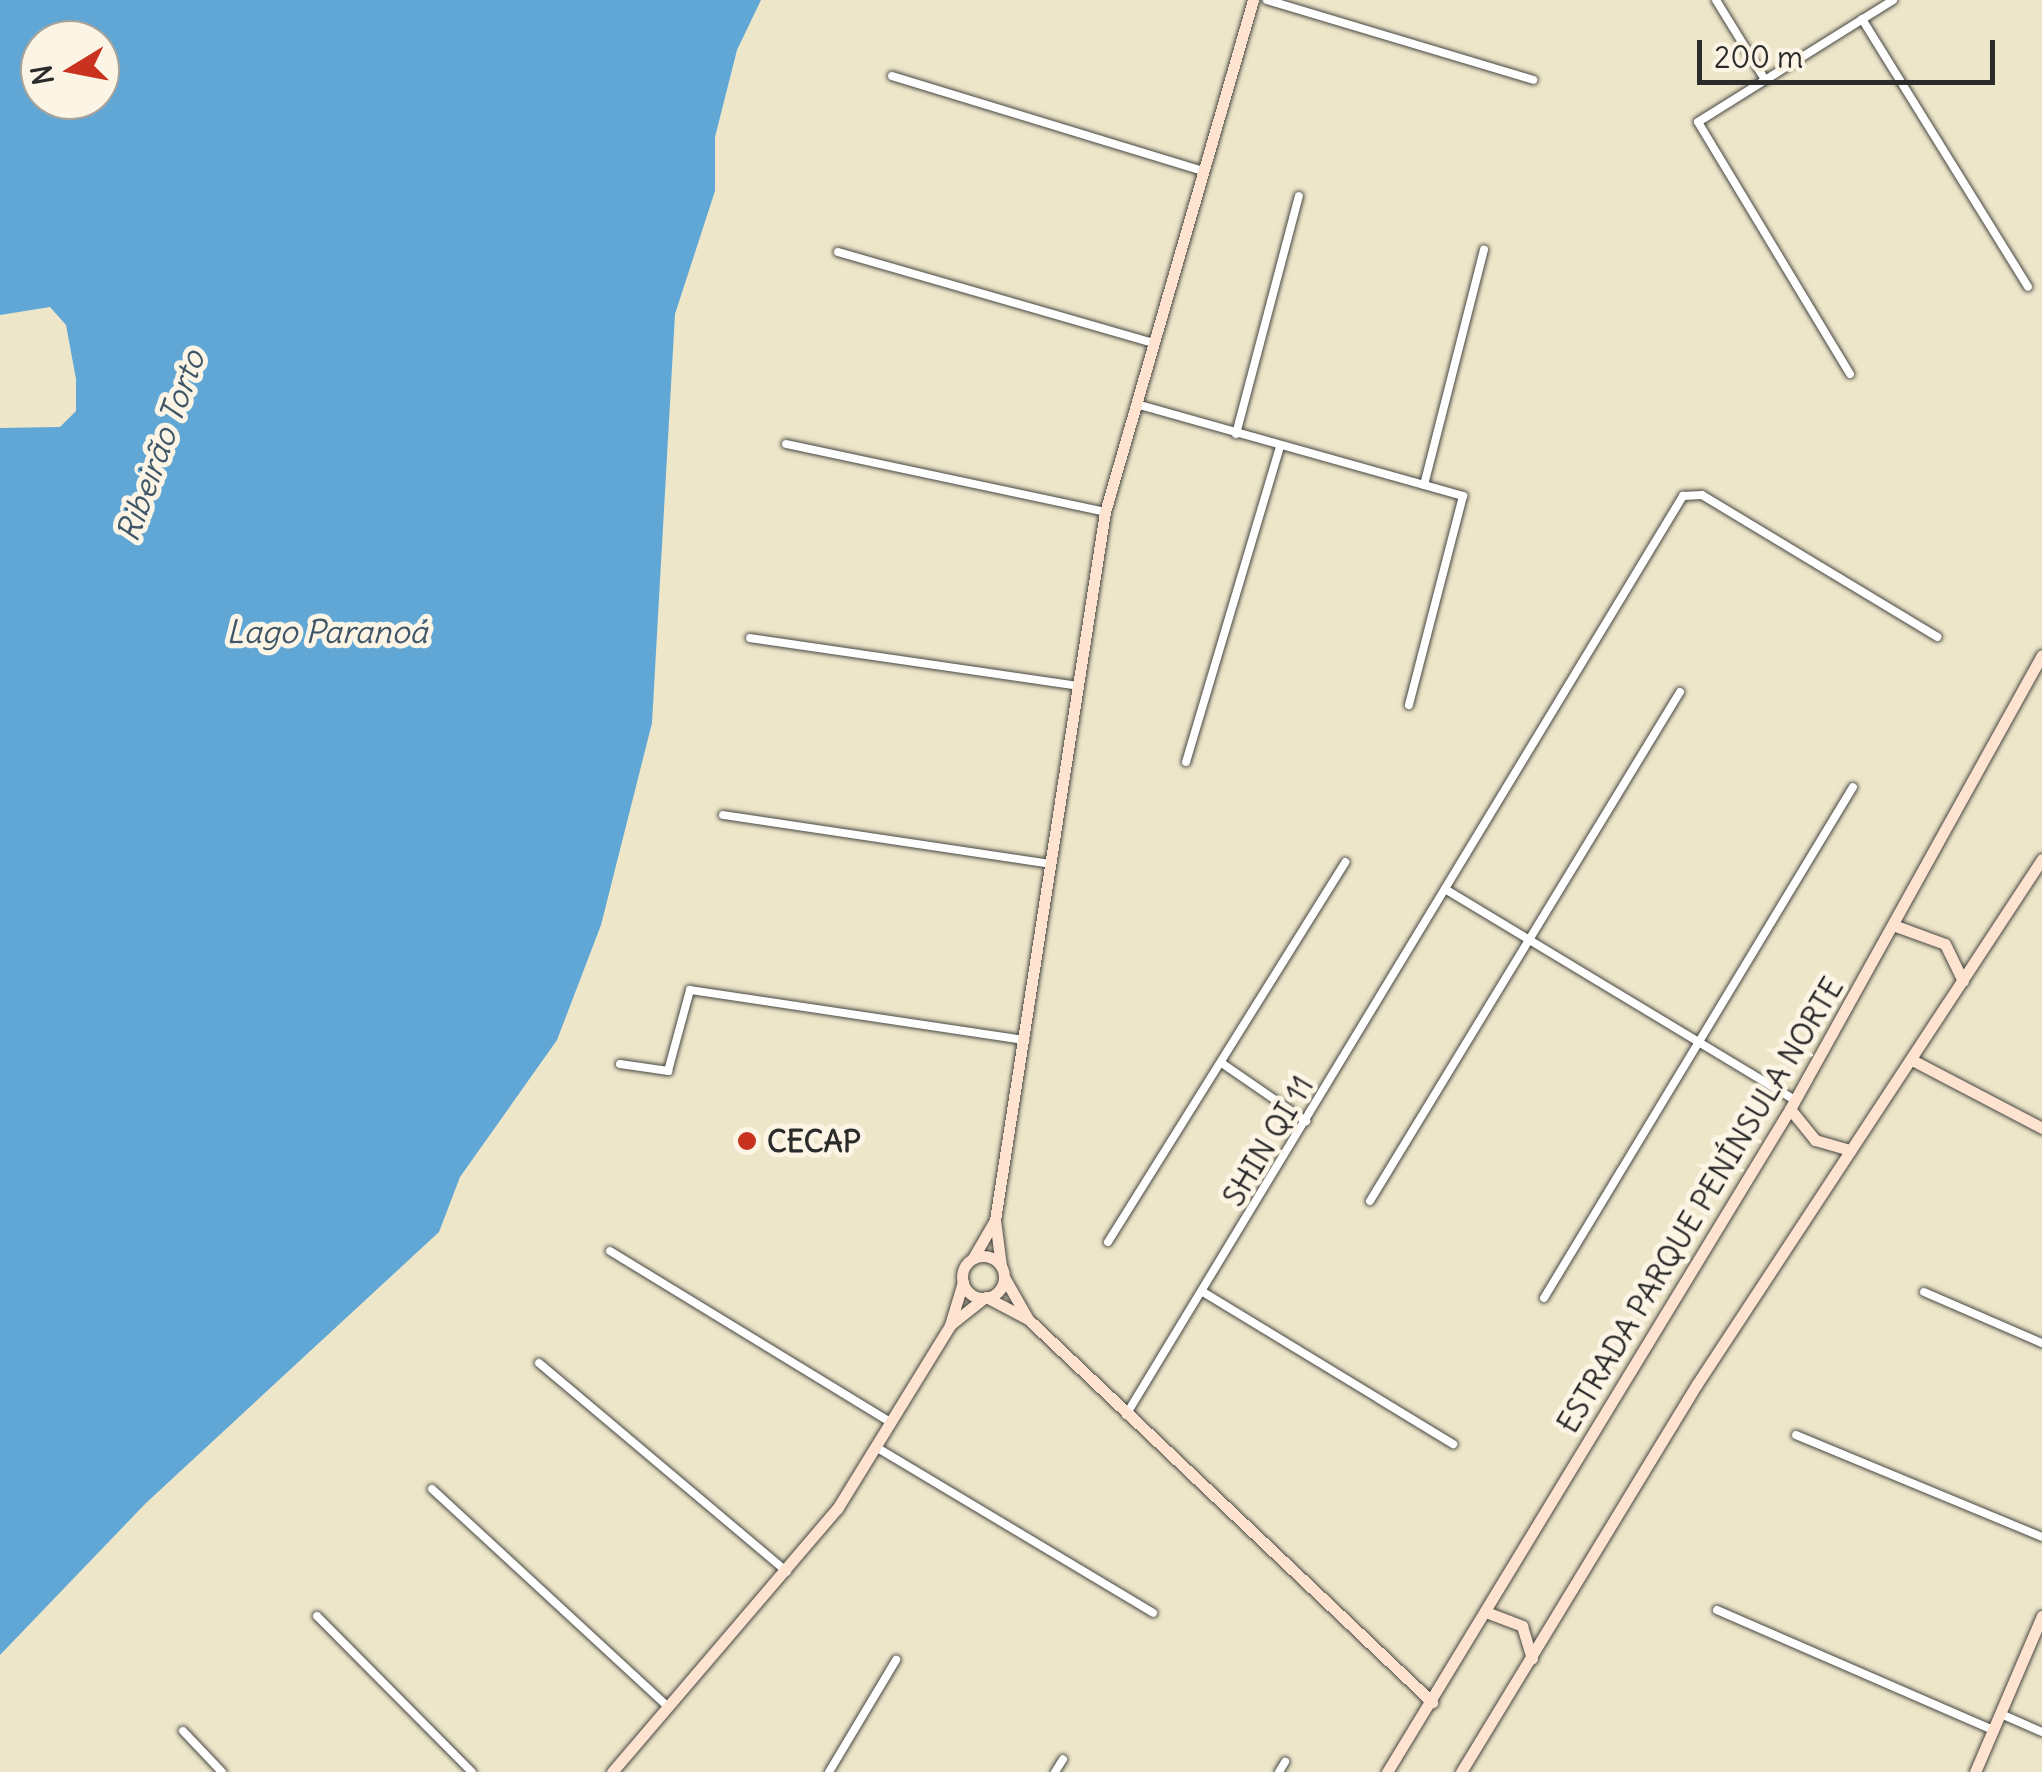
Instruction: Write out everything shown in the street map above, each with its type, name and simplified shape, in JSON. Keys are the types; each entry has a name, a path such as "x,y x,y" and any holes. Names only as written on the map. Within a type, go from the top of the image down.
{"street":[{"path":"1253,0 1105,512 995,1220 1002,1271 1028,1319 1432,1702"},
{"path":"1267,0 1533,80"},
{"path":"1716,0 1764,78"},
{"path":"1850,374 1698,122 1893,0"},
{"path":"1862,19 2028,288"},
{"path":"892,76 1202,171"},
{"path":"1236,434 1299,196"},
{"path":"1424,485 1484,250"},
{"path":"838,252 1154,343"},
{"path":"1136,404 1463,496 1409,705"},
{"path":"786,444 1105,512"},
{"path":"1186,762 1280,446"},
{"name":"SHIN QI 11","path":"1126,1415 1690,493 1937,637"},
{"path":"750,638 1078,686"},
{"name":"ESTRADA PARQUE PENÍNSULA NORTE","path":"1388,1772 1793,1104 2042,656"},
{"path":"1370,1201 1532,942 1680,692"},
{"path":"1544,1298 1853,787"},
{"path":"723,815 1051,864"},
{"path":"1461,1772 1851,1150 2042,859"},
{"path":"1108,1242 1223,1064 1344,862"},
{"path":"1445,889 1700,1041 1793,1104 1815,1140 1851,1150"},
{"path":"1893,924 1945,944 1964,981"},
{"path":"620,1064 668,1071 690,990 1025,1040"},
{"path":"1912,1060 2042,1128"},
{"path":"1223,1064 1306,1121"},
{"path":"612,1772 672,1710 787,1572 876,1446 950,1325 962,1282 995,1220"},
{"path":"610,1251 890,1422"},
{"path":"973,1258 1002,1271"},
{"path":"950,1325 985,1297 1002,1271"},
{"path":"962,1282 1028,1319"},
{"path":"1203,1292 1453,1444"},
{"path":"1924,1292 2042,1343"},
{"path":"539,1363 787,1572"},
{"path":"1796,1435 2042,1537"},
{"path":"876,1446 1153,1612"},
{"path":"432,1489 672,1710"},
{"path":"1717,1610 1993,1730"},
{"path":"1486,1612 1522,1626 1532,1658"},
{"path":"317,1616 472,1772"},
{"path":"1975,1772 2042,1616"},
{"path":"829,1772 896,1660"},
{"path":"2001,1714 2042,1732"},
{"path":"183,1731 222,1772"},
{"path":"1056,1772 1063,1759"},
{"path":"1279,1772 1285,1762"}],"water":[{"name":"Lago Paranoá","path":"0,0 761,0 737,50 715,137 715,191 675,314 652,723 601,925 557,1040 460,1177 439,1232 146,1503 0,1655 0,428 60,427 76,411 76,379 66,325 50,307 0,315"}],"place":[{"name":"CECAP","path":"747,1141"}],"water label":[{"name":"Ribeirão Torto","path":"161,446"}]}
